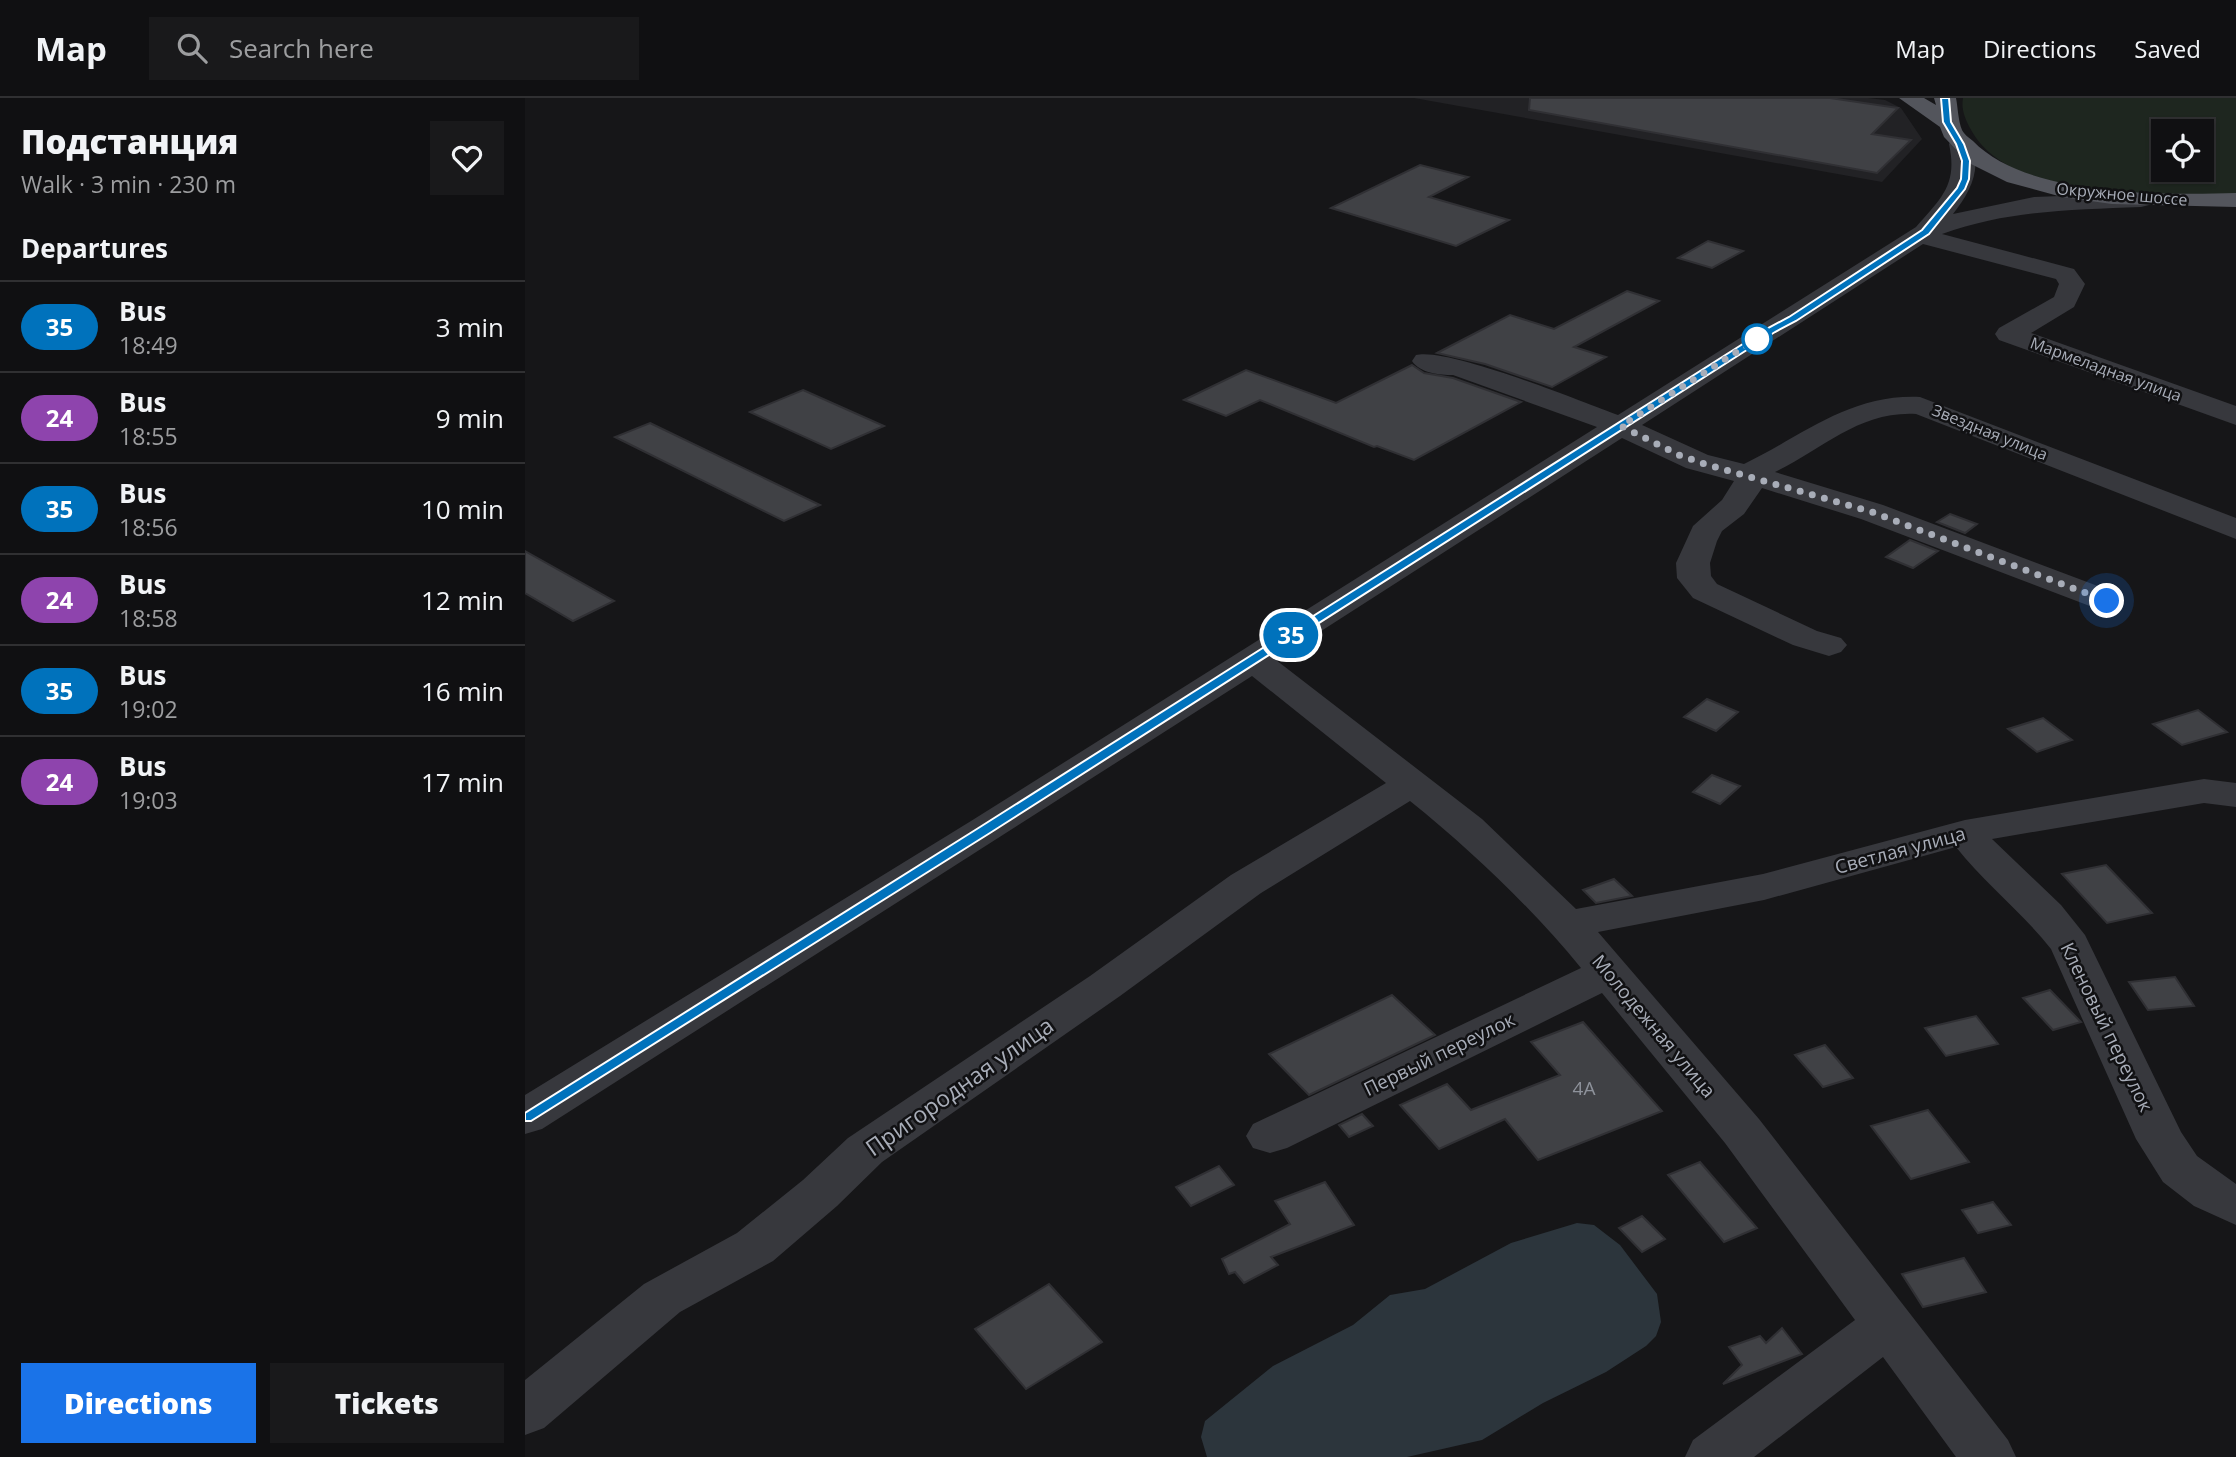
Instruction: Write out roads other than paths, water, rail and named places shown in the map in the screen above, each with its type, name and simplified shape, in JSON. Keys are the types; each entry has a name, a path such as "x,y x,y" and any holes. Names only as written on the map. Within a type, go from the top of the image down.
{"main road":[{"name":"Окружное шоссе","path":"1910,98 1947,122"},
{"name":"Окружное шоссе","path":"1945,98 1947,122 1960,144 1992,167 2024,181 2068,191 2150,200 2236,200"}],"street":[{"path":"1922,234 1961,189 1965,179 1966,161 1960,144"},
{"path":"525,1117 1771,330 1804,312 1922,234 1970,216 2034,204 2150,200"},
{"name":"Мармеладная улица","path":"1922,234 2066,274 2072,284 2065,301 2010,334 2236,416"},
{"path":"1426,361 1442,367 1456,367 1621,426 1679,455 1730,473 1748,474 1872,512 2107,601"},
{"name":"Звездная улица","path":"1748,474 1772,464 1864,410 1891,404 1912,404 1931,407 2236,529"},
{"path":"1748,474 1751,484 1733,507 1709,526 1701,541 1693,563 1694,578 1705,591 1805,638 1829,645"},
{"name":"Молодежная улица","path":"1252,660 1468,828 1566,924 1742,1131 1988,1457"},
{"name":"Пригородная улица","path":"525,1412 662,1298 755,1247 820,1193 865,1150 1105,986 1246,884 1411,784"},
{"name":"Светлая улица","path":"1566,924 1765,887 1965,832 2225,791"},
{"name":"Кленовый переулок","path":"1965,832 1989,862 2046,915 2070,945 2160,1139 2180,1169 2211,1193 2236,1206"},
{"name":"Первый переулок","path":"1270,1136 1609,972"},
{"path":"1713,1457 1889,1323"}]}
